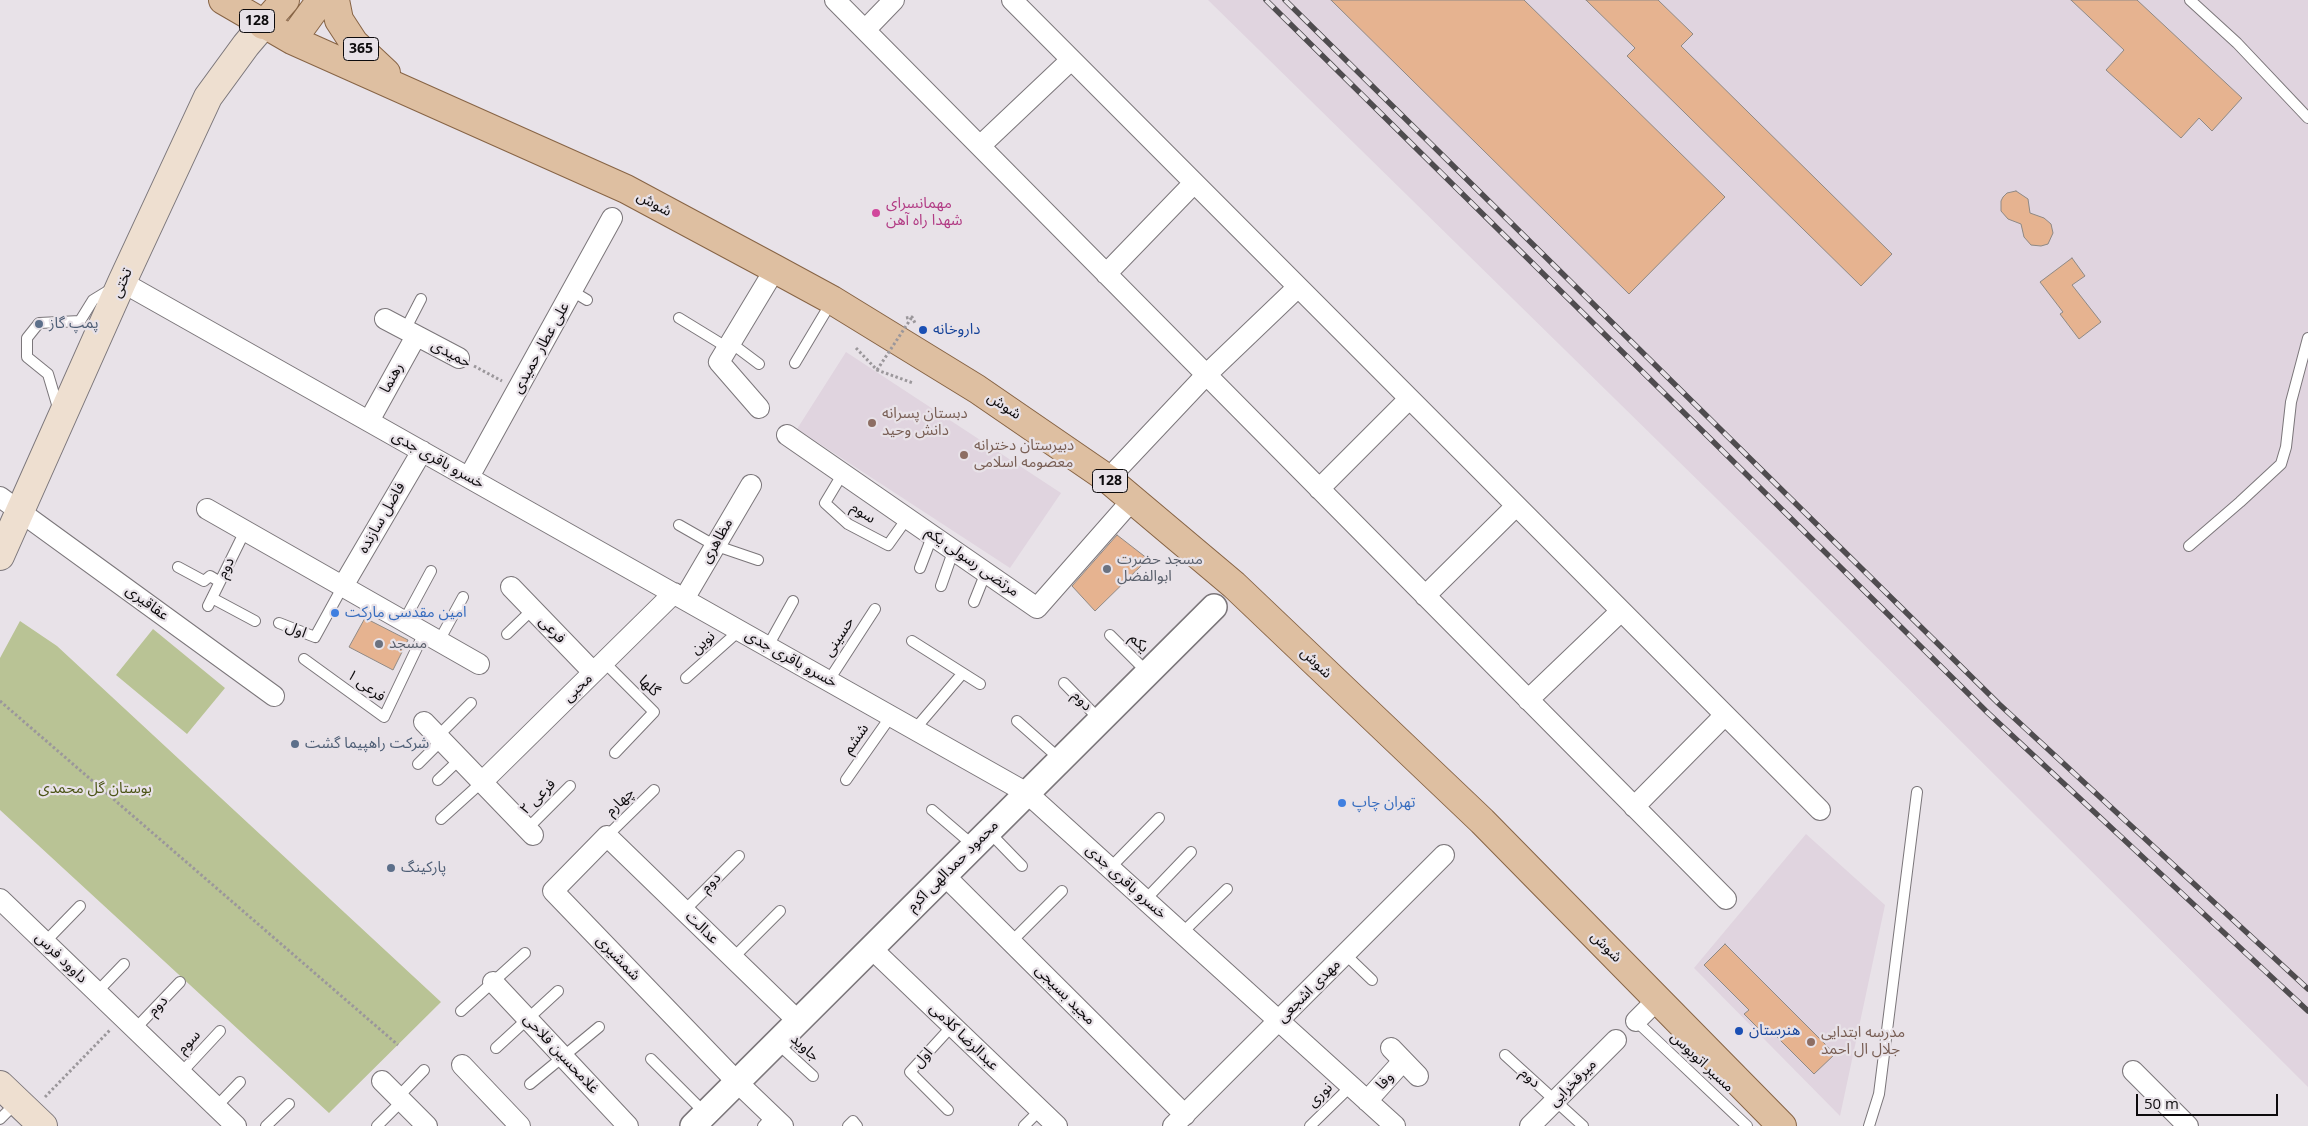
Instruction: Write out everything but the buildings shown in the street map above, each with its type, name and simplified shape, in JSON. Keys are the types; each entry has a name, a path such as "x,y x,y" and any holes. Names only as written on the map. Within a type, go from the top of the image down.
{"main road":[{"name":"شوش","path":"223,0 263,25 292,40 402,87 626,189 775,269 832,300 977,388 1108,479 1234,585 1482,821 1782,1126"},
{"path":"263,25 286,0"},
{"name":"365","path":"292,40 318,0 339,20 354,43 402,87"},
{"name":"تختی","path":"0,556 10,505 61,419 208,97 263,25"}],"street":[{"path":"835,0 1726,899"},
{"path":"865,30 894,0"},
{"path":"1012,0 1297,288 1820,810"},
{"path":"980,146 1071,60"},
{"path":"1106,274 1194,183"},
{"name":"علی عطار حمیدی","path":"469,477 518,389 579,296 612,218"},
{"path":"759,408 726,351 775,269"},
{"name":"خسرو باقری جدی","path":"122,282 1027,792 1395,1126"},
{"path":"1108,479 1206,375 1297,288"},
{"name":"حمیدی","path":"385,319 459,358"},
{"name":"رهنما","path":"369,421 411,333"},
{"path":"1319,489 1409,399"},
{"name":"مرتضی رسولی یکم","path":"788,435 1037,608 1133,499"},
{"name":"فاضل سازنده","path":"343,586 422,451"},
{"name":"مظاهری","path":"679,596 714,545 751,485"},
{"name":"عقاقیری","path":"10,505 274,696"},
{"path":"1425,596 1516,506"},
{"path":"207,509 479,664"},
{"name":"فرعی","path":"511,587 598,667"},
{"name":"محبی","path":"482,782 598,667 679,596"},
{"name":"محمود حمدالهی اکرم","path":"699,1120 1214,607"},
{"path":"1528,700 1621,611"},
{"path":"1634,807 1725,715"},
{"path":"424,722 530,832"},
{"name":"عدالت","path":"607,836 798,1021"},
{"name":"شمشیری","path":"607,836 553,891 737,1082"},
{"name":"مهدی اشجعی","path":"1179,1120 1444,855"},
{"name":"مجید بسیجی","path":"944,875 1011,942 1179,1120"},
{"name":"داوود فرس","path":"0,899 236,1126"},
{"name":"عبدالرضا کلامی","path":"871,948 1056,1126"},
{"name":"غلامحسین فلاحی","path":"493,982 628,1126"},
{"path":"1636,1021 1658,999"},
{"name":"میرفخرایی","path":"1530,1126 1616,1040"},
{"name":"وفا","path":"1368,1101 1397,1054 1418,1076"},
{"path":"462,1064 520,1126"},
{"path":"2133,1071 2188,1126"},
{"path":"382,1081 427,1126"},
{"path":"737,1082 773,1123"}],"lane":[{"path":"2190,0 2237,43 2308,118"},
{"path":"61,419 48,374 27,357 27,338 39,322 80,322 94,300 122,282"},
{"path":"411,333 421,299"},
{"path":"795,363 832,300"},
{"path":"679,318 726,351 759,364"},
{"path":"2188,546 2281,464 2286,447 2291,402 2308,338"},
{"name":"سوم","path":"843,473 825,503 848,524 888,545 908,517"},
{"path":"679,525 714,545 758,560"},
{"name":"دوم","path":"245,531 210,602 255,621"},
{"path":"920,568 933,534"},
{"path":"942,586 954,549"},
{"path":"178,567 204,581 210,576 220,582"},
{"path":"404,621 431,571"},
{"path":"974,602 986,572"},
{"name":"اول","path":"279,623 315,637 343,586"},
{"path":"432,637 463,597"},
{"path":"768,646 792,601"},
{"path":"507,634 533,609"},
{"name":"حسینی","path":"828,680 875,609"},
{"name":"نوین","path":"686,678 740,630"},
{"name":"یکم","path":"1110,635 1147,672"},
{"name":"فرعی ۱","path":"304,659 384,717 432,637"},
{"path":"912,641 980,684"},
{"name":"گلها","path":"598,667 654,712 614,753"},
{"path":"915,729 962,674"},
{"name":"دوم","path":"1064,683 1100,720"},
{"path":"418,764 471,703"},
{"name":"ششم","path":"846,780 891,716"},
{"path":"1017,721 1060,759"},
{"path":"438,780 460,759"},
{"path":"442,819 482,782"},
{"name":"فرعی ۲","path":"530,832 570,786"},
{"name":"چهارم","path":"607,836 654,790"},
{"path":"1869,1126 1879,1094 1917,792"},
{"path":"932,810 981,838 1022,866"},
{"path":"1110,868 1159,818"},
{"path":"1146,900 1191,852"},
{"name":"دوم","path":"684,911 739,856"},
{"path":"1182,933 1228,889"},
{"path":"1011,942 1062,891"},
{"path":"45,942 80,906"},
{"path":"733,958 780,911"},
{"path":"461,1010 525,954"},
{"path":"1345,954 1372,980"},
{"path":"97,992 124,964"},
{"name":"دوم","path":"129,1023 180,982"},
{"path":"496,1048 558,991"},
{"name":"مسیر اتوبوس","path":"1636,1021 1747,1126"},
{"path":"530,1084 562,1055 599,1026"},
{"name":"اول","path":"948,1110 910,1072 952,1026"},
{"name":"سوم","path":"181,1073 220,1032"},
{"name":"جاوید","path":"776,1042 813,1076"},
{"name":"دوم","path":"1505,1055 1555,1101"},
{"path":"651,1059 699,1120"},
{"path":"377,1126 424,1070"},
{"path":"216,1107 240,1082"},
{"name":"نوری","path":"1310,1126 1351,1086"},
{"path":"1555,1101 1583,1126"},
{"path":"266,1126 289,1104"},
{"path":"1024,1126 1040,1110"},
{"path":"848,1126 853,1121 857,1126"}],"path":[{"path":"877,370 912,317"},
{"path":"856,348 877,370 913,383"},
{"name":"حمیدی","path":"459,358 518,389"},
{"path":"0,701 398,1045"},
{"path":"18,1109 129,1023"}],"shaded area":[{"path":"1208,0 2308,0 2308,1087 1768,549"},
{"path":"846,352 1061,493 1010,568 797,429"},
{"name":"مدرسه ابتدایی جلال ال احمد","path":"1806,834 1885,905 1840,1116 1694,968"}],"green space":[{"name":"بوستان گل محمدی","path":"20,621 57,646 441,1002 329,1113 0,810 0,658"},
{"path":"153,629 225,688 187,734 116,675"}],"railway":[{"path":"1266,0 1988,713 2308,1011"},
{"path":"1285,0 1999,704 2308,989"}],"place":[{"name":"مهمانسرای شهدا راه آهن","path":"876,213"},
{"name":"پمپ گاز","path":"39,324"},
{"name":"داروخانه","path":"923,330"},
{"name":"دبستان پسرانه دانش وحید","path":"872,423"},
{"name":"دبیرستان دخترانه معصومه اسلامی","path":"964,455"},
{"name":"مسجد حضرت ابوالفضل","path":"1107,569"},
{"name":"امین مقدسی مارکت","path":"335,613"},
{"name":"مسجد","path":"379,644"},
{"name":"شركت راهپيما گشت","path":"295,744"},
{"name":"تهران چاپ","path":"1342,803"},
{"name":"پارکینگ","path":"391,868"},
{"name":"هنرستان","path":"1739,1031"},
{"name":"مدرسه ابتدایی جلال ال احمد","path":"1811,1042"}]}
